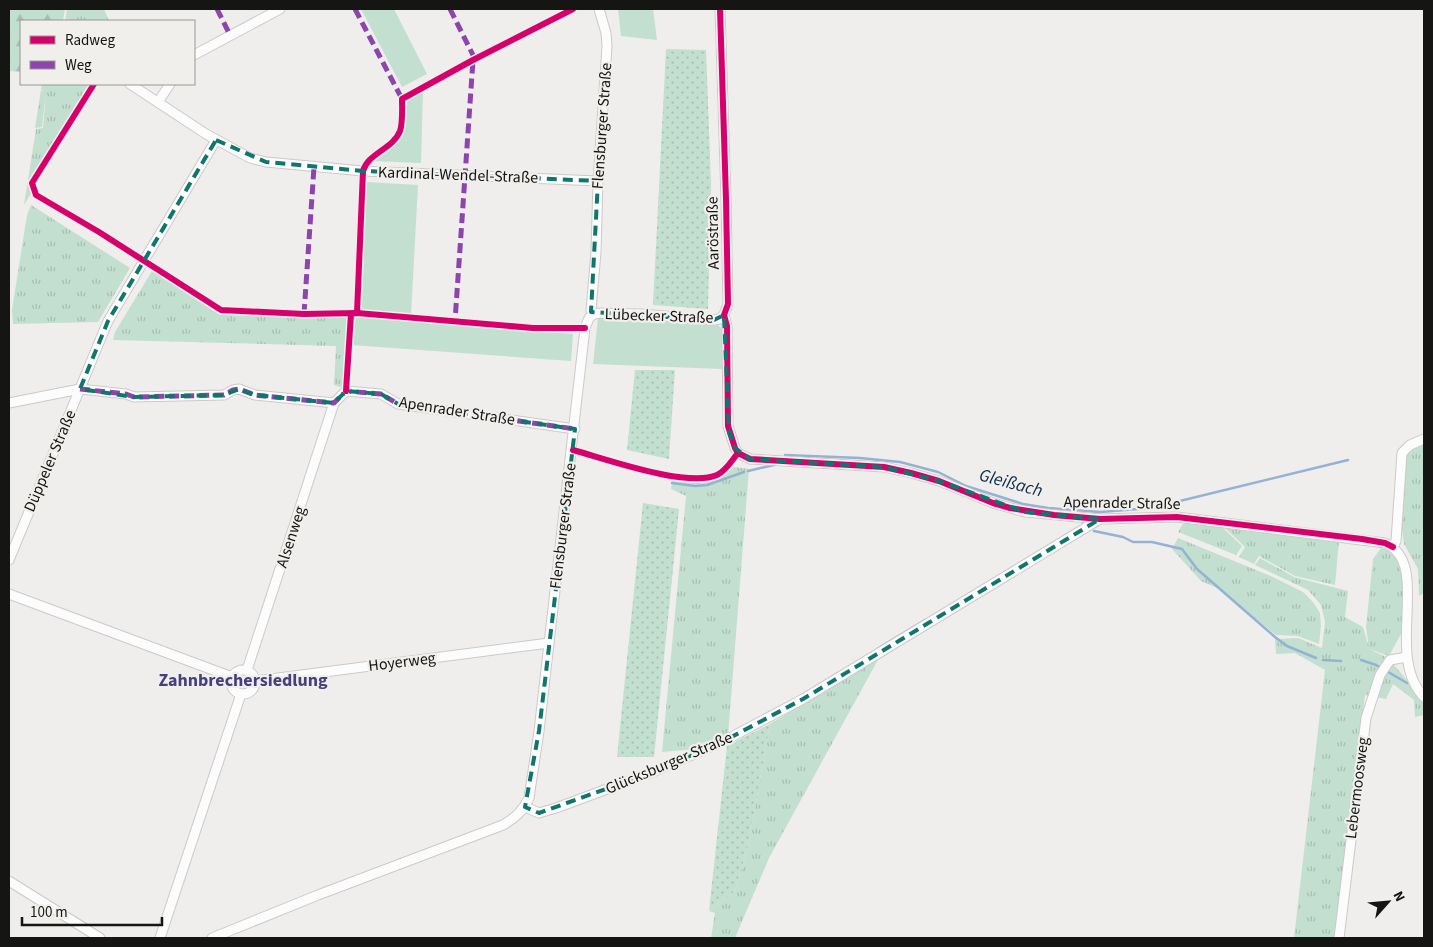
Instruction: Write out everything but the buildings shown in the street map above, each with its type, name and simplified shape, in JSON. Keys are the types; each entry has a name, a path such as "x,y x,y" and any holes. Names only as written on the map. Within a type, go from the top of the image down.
{"street":[{"path":"195,54 280,9"},
{"name":"Flensburger Straße","path":"525,807 529,798 539,731 586,328 588,318 594,314 591,310 607,46 606,33 599,9"},
{"name":"Aaröstraße","path":"720,9 728,299 728,308 724,315 727,331 726,394 728,426 733,444 738,453"},
{"name":"Kardinal-Wendel-Straße","path":"132,85 216,140 250,158 266,162 363,171 598,180"},
{"path":"158,102 169,85"},
{"name":"Düppeler Straße","path":"9,560 108,321 216,140"},
{"name":"Lübecker Straße","path":"594,314 641,314 714,320 720,319 724,315"},
{"path":"9,403 80,389 126,394 134,398 224,395 239,389 255,395 334,403"},
{"name":"Apenrader Straße","path":"334,403 346,392 381,394 398,404 575,429"},
{"name":"Alsenweg","path":"247,670 334,403"},
{"path":"1424,438 1410,445 1402,453 1396,541 1393,547 1405,561 1410,581 1407,657 1412,679 1424,697"},
{"name":"Apenrader Straße","path":"738,453 750,459 884,467 939,481 993,503 1025,512 1100,519 1177,516 1362,539 1385,543 1393,547"},
{"name":"Glücksburger Straße","path":"525,807 539,813 556,808 653,772 722,742 803,699 1100,519"},
{"path":"9,594 232,677"},
{"name":"Hoyerweg","path":"255,681 549,643"},
{"name":"Lebermoosweg","path":"1339,938 1366,718 1380,676 1390,660 1407,657"},
{"path":"240,670 247,670 253,675 255,681 251,691 241,694 232,688 232,677 240,670"},
{"path":"160,938 241,694"},
{"path":"212,938 318,895 503,825 514,819 525,807"},
{"path":"9,881 100,938"}],"highlighted area":[{"path":"216,140 266,162 363,171 598,181 591,312 714,320 724,315 729,432 735,448 750,459 884,467 939,481 1025,512 1100,519 803,699 722,742 653,772 539,813 525,807 539,731 575,429 398,404 381,394 346,391 334,403 255,395 239,389 224,395 134,397 80,389 108,321"}],"green space":[{"path":"65,9 63,20 20,20 20,72 9,71 9,10"},
{"path":"67,9 104,9 109,20 65,20"},
{"path":"361,9 394,9 427,74 402,87"},
{"path":"618,9 653,9 657,40 621,36"},
{"path":"666,49 706,50 711,183 708,309 653,305"},
{"path":"42,85 91,85 31,181 32,192 24,205 36,129 43,128 46,92 42,127 35,128 41,90 44,91 41,89"},
{"path":"423,91 421,163 373,161 399,139 404,129 408,100"},
{"path":"366,182 418,185 411,315 358,312"},
{"path":"31,205 130,268 98,322 13,324 12,310 27,215"},
{"path":"152,271 220,315 346,317 348,321 343,388 334,385 336,346 113,340 115,332"},
{"path":"356,317 573,334 571,361 351,345"},
{"path":"598,318 718,325 723,330 722,369 593,364"},
{"path":"635,370 675,370 669,459 627,450"},
{"path":"1424,443 1424,593 1419,596 1418,569 1404,544 1401,523 1404,458 1416,447"},
{"path":"734,467 749,469 728,736 696,749 662,752 686,496 671,489 672,481 705,483"},
{"path":"643,503 679,509 654,757 617,757"},
{"path":"1185,520 1221,526 1242,546 1236,555 1178,532"},
{"path":"1224,527 1339,541 1335,585 1295,576 1259,556 1254,564 1239,557 1245,547"},
{"path":"1178,538 1273,577 1303,592 1320,613 1319,644 1298,636 1276,635 1217,588 1201,581 1172,549"},
{"path":"1381,548 1390,551 1396,556 1407,580 1402,632 1389,656 1369,649 1388,658 1424,700 1424,715 1415,717 1414,700 1393,684 1386,699 1365,695 1336,938 1294,938 1325,670 1295,653 1276,654 1275,639 1298,638 1322,648 1325,622 1321,605 1308,590 1255,565 1260,558 1294,577 1348,591 1345,617 1363,627 1369,648 1366,627 1373,559"},
{"path":"879,658 769,858 735,938 711,938 715,913 709,911 735,891 748,846 770,724"},
{"path":"770,724 748,846 735,891 709,911 727,746"}],"waterway":[{"name":"Gleißach","path":"785,455 860,458 900,462 938,472 966,486 1023,504 1100,512 1151,508 1348,460"},
{"name":"Gleißach","path":"748,471 774,465"},
{"name":"Gleißach","path":"672,483 695,486 707,485 744,472"},
{"path":"1094,531 1123,537 1133,542 1152,542 1182,549 1197,569 1275,637 1287,646 1316,658"},
{"path":"877,649 925,620"},
{"path":"1323,660 1341,661"},
{"path":"1361,660 1376,665 1407,683"}],"marked path":[{"path":"217,9 230,35"},
{"path":"355,9 402,99"},
{"path":"450,9 473,55 455,321"},
{"path":"304,314 314,167"},
{"path":"80,389 126,394 134,397 224,395 239,389 255,395 334,403 346,391 381,394 398,404 575,429"}],"cycle path":[{"path":"357,313 363,171 370,160 397,137 402,120 402,99 573,9"},
{"path":"720,9 726,199 728,304 724,315 727,326 728,426 738,453 750,459 884,467 939,481 1010,508 1054,515 1100,519 1177,517 1362,539 1385,543 1393,547"},
{"path":"93,85 32,183 36,195 99,232 221,310 304,314 357,313 533,328 585,328"},
{"path":"346,391 351,314"},
{"path":"573,450 646,471 686,478 704,478 717,475 726,468 738,453"}],"district":[{"name":"Zahnbrechersiedlung","path":"243,680"}]}
